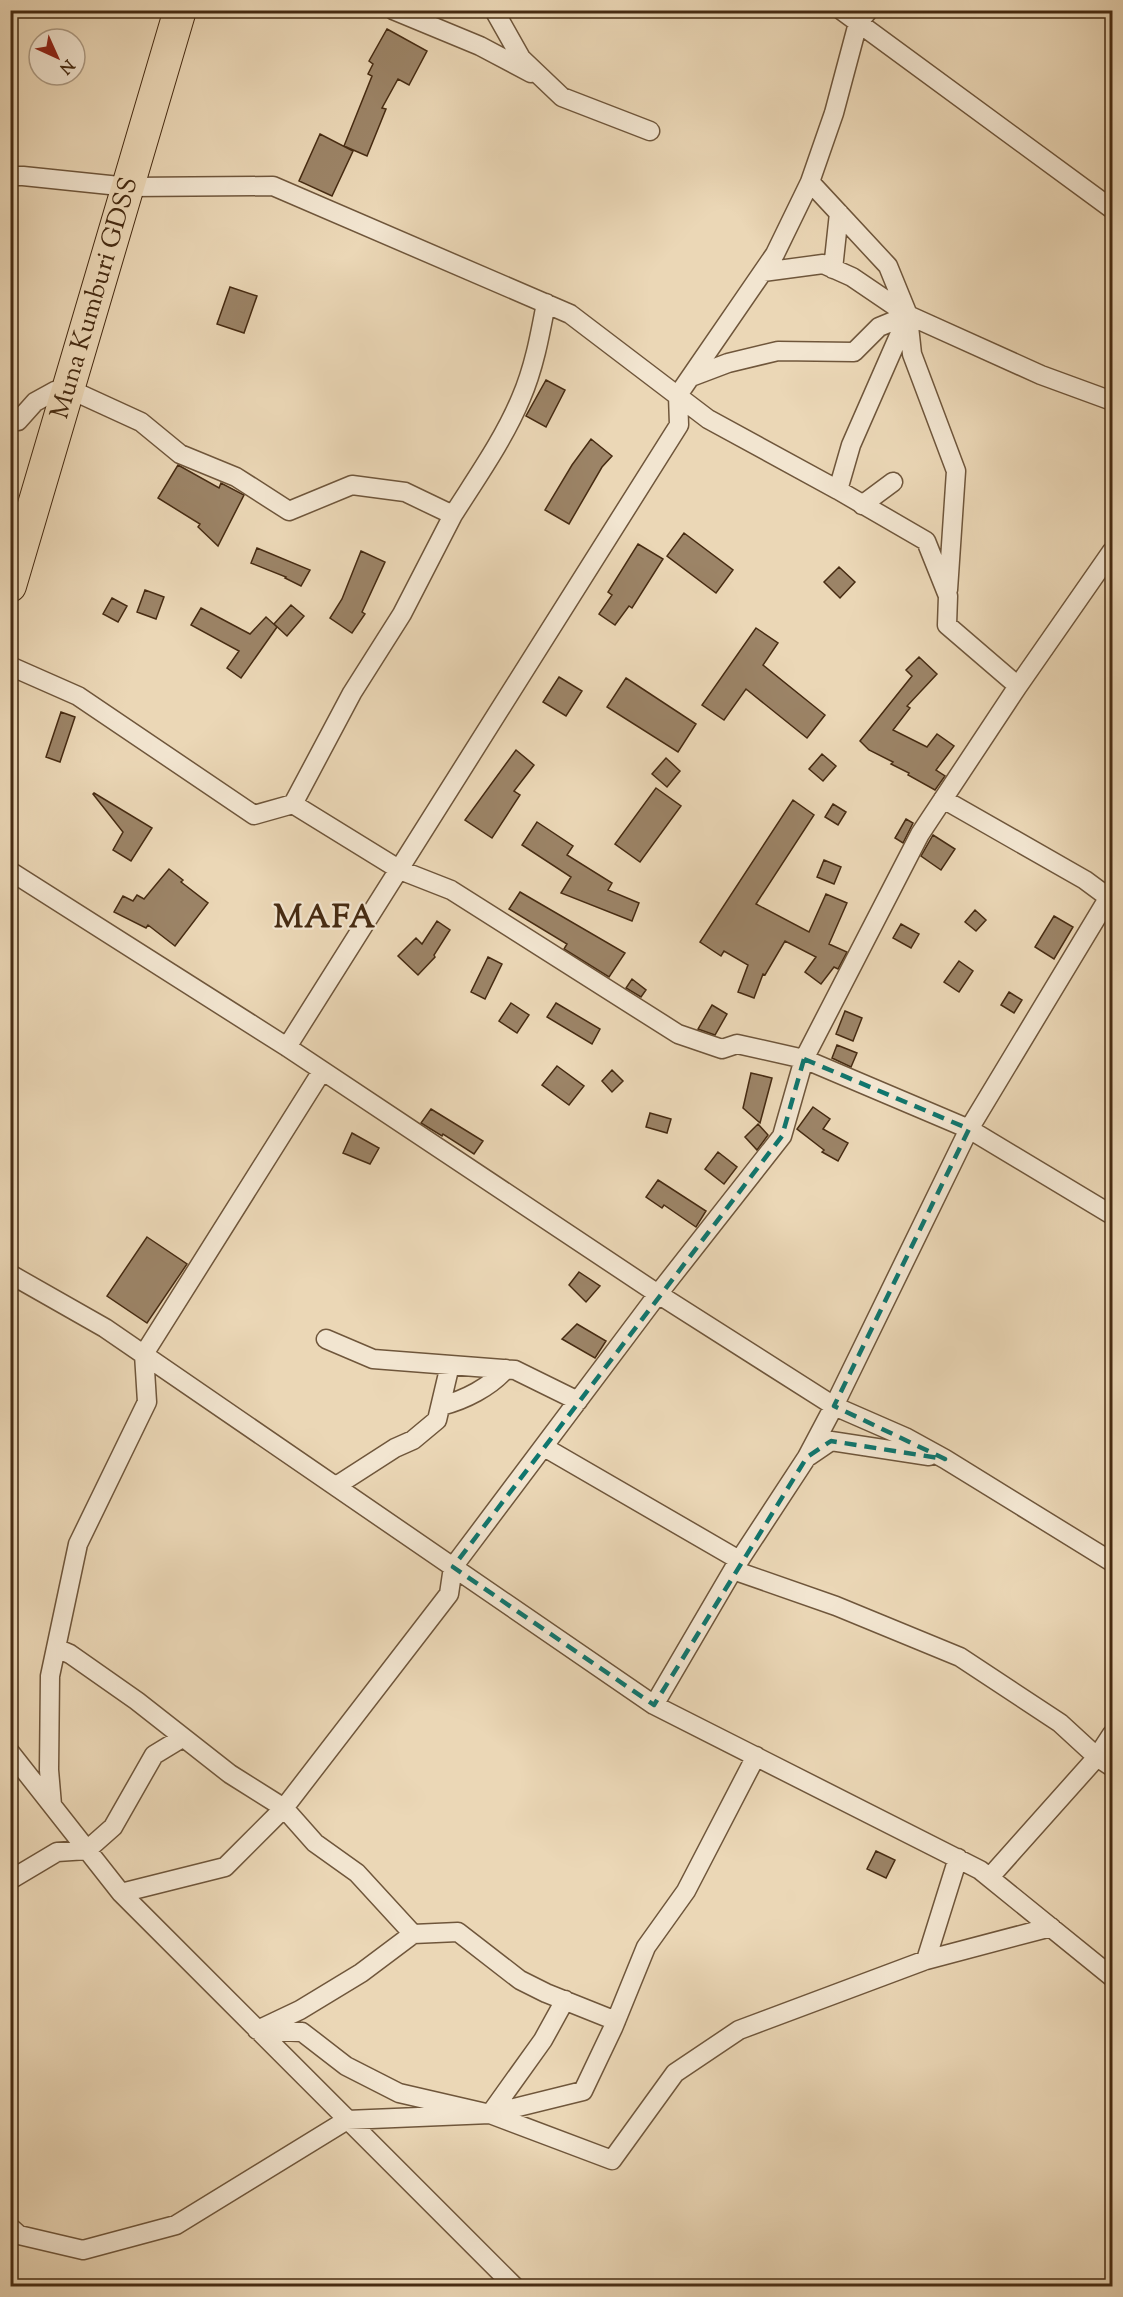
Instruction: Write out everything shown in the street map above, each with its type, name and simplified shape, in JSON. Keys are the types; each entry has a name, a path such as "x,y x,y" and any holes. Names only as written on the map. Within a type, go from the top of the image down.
{"highway":[{"name":"Muna Kumburi GDSS","path":"10,586 180,10"}],"street":[{"path":"393,10 480,46 544,80"},
{"path":"494,10 521,58 562,98 650,131"},
{"path":"841,10 864,17 1113,209"},
{"path":"287,1047 679,425 678,395 775,254 810,182 864,17"},
{"path":"10,176 129,187 273,186 546,303 570,314 708,418 926,541 948,596"},
{"path":"810,182 888,266 908,315 912,354 956,471 947,625 1018,686"},
{"path":"833,269 839,213"},
{"path":"763,272 823,264 852,277 908,315 1041,375 1113,401"},
{"path":"10,666 78,696 254,815 293,804 352,693 402,614 453,515 497,444 521,398 540,335 546,303"},
{"path":"691,377 728,363 778,351 854,352 879,327 908,315"},
{"path":"838,490 851,445 908,315"},
{"path":"10,419 18,421 35,402 55,391 69,389 141,422 180,454 236,477 289,510 352,485 405,492 453,515"},
{"path":"862,504 892,482"},
{"path":"121,1893 225,1867 284,1808 449,1594 453,1567 658,1294 782,1136 804,1059 920,834 1018,686 1113,551"},
{"path":"654,1705 736,1565 807,1456 834,1406 969,1129 1111,896 943,799"},
{"path":"293,804 400,870 451,890 678,1034 722,1049 737,1044 804,1059 969,1129 1113,1215"},
{"path":"10,871 287,1047 658,1294 834,1406 904,1437 945,1459 1113,1562"},
{"path":"52,1805 49,1770 50,1676 78,1544 147,1402 144,1354 322,1071"},
{"path":"10,1274 105,1328 144,1354 654,1705 958,1858 990,1877 1113,1977"},
{"path":"326,1339 374,1359 515,1370 578,1401"},
{"path":"336,1486 395,1448 413,1440 437,1420 450,1365"},
{"path":"441,1406 458,1402 495,1381 506,1369"},
{"path":"807,1456 831,1441 945,1459"},
{"path":"544,1447 736,1565 960,1657 1060,1723 1105,1762"},
{"path":"56,1648 70,1654 138,1701 230,1774 284,1808 315,1843 357,1873 413,1934"},
{"path":"990,1877 1105,1762 1113,1734"},
{"path":"10,1880 57,1852 87,1850 113,1827 154,1755 182,1738"},
{"path":"10,1752 121,1893 514,2286"},
{"path":"10,2227 19,2235 83,2250 176,2225 347,2120 489,2114 583,2091 616,2021 646,1947 686,1892 756,1756"},
{"path":"926,1960 958,1858"},
{"path":"257,2030 302,2032 346,2066 399,2093 489,2114 612,2160 675,2073 739,2030 926,1960 1051,1927"},
{"path":"257,2030 300,2010 331,1992 361,1973 413,1934 458,1932 520,1980 616,2021"},
{"path":"489,2114 543,2040 565,2000"}],"highlighted area":[{"path":"804,1059 969,1129 834,1406 945,1459 831,1441 807,1457 654,1705 453,1567 782,1136"}],"building":[{"path":"387,29 427,51 409,85 398,79 382,108 386,109 367,156 344,146 372,76 368,74 373,64 369,61"},
{"path":"320,134 353,151 332,196 299,181"},
{"path":"230,287 257,296 244,333 217,324"},
{"path":"546,380 565,390 546,427 526,416"},
{"path":"591,439 612,456 602,467 569,524 545,510 572,465"},
{"path":"178,465 219,488 221,483 244,495 218,546 198,527 200,524 158,498"},
{"path":"684,533 733,570 716,593 667,556"},
{"path":"638,544 663,559 632,608 629,606 615,625 599,614 612,595 608,592"},
{"path":"257,548 310,570 301,586 286,577 251,563"},
{"path":"361,551 385,562 362,612 365,614 352,633 330,618 342,599"},
{"path":"839,567 855,582 840,598 824,582"},
{"path":"145,590 164,597 156,619 137,612"},
{"path":"112,598 127,606 118,622 103,614"},
{"path":"291,605 304,616 287,636 274,624"},
{"path":"201,608 250,634 266,617 277,627 241,678 227,668 239,651 191,625"},
{"path":"756,628 778,643 763,665 825,715 807,738 746,689 724,720 702,705"},
{"path":"919,657 937,674 907,706 910,708 893,730 927,747 937,734 954,746 936,770 945,776 935,790 891,764 893,762 869,750 860,741 912,676 906,670"},
{"path":"559,677 582,691 566,716 543,702"},
{"path":"626,678 696,724 678,752 607,707"},
{"path":"61,712 75,717 60,762 46,757"},
{"path":"516,750 534,765 514,791 520,795 492,838 465,820"},
{"path":"822,754 836,766 823,781 809,769"},
{"path":"666,758 680,771 667,787 652,774"},
{"path":"656,788 681,806 640,862 615,844"},
{"path":"94,793 152,828 131,861 113,850 123,832"},
{"path":"793,800 814,815 756,904 809,932 826,894 847,903 829,944 847,952 838,969 834,967 821,984 805,972 816,957 785,941 765,975 763,974 754,998 738,992 748,965 724,951 721,956 700,942"},
{"path":"833,804 846,812 838,825 825,817"},
{"path":"906,819 913,823 903,843 895,838"},
{"path":"537,822 573,846 567,855 612,883 608,890 639,903 632,921 561,893 571,877 522,845"},
{"path":"933,835 955,849 941,870 921,856"},
{"path":"824,860 841,867 834,884 817,877"},
{"path":"169,869 183,880 181,882 208,903 175,946 148,925 146,928 114,912 123,896 133,901 137,895 144,899"},
{"path":"520,892 625,953 609,977 564,949 567,944 509,909"},
{"path":"975,910 986,920 976,931 965,922"},
{"path":"1054,916 1073,927 1054,959 1035,947"},
{"path":"437,921 450,930 434,955 435,957 418,975 398,956 416,938 422,944"},
{"path":"901,924 919,934 911,948 893,938"},
{"path":"488,957 502,964 485,999 471,992"},
{"path":"959,961 973,971 959,992 944,982"},
{"path":"632,979 646,990 641,997 626,988"},
{"path":"1009,992 1022,1000 1014,1013 1001,1005"},
{"path":"511,1003 529,1015 517,1033 499,1021"},
{"path":"556,1003 600,1029 592,1044 547,1017"},
{"path":"712,1005 727,1014 715,1035 698,1029"},
{"path":"845,1011 862,1018 853,1041 836,1034"},
{"path":"837,1045 857,1053 851,1067 832,1058"},
{"path":"557,1066 584,1086 569,1105 542,1085"},
{"path":"612,1070 623,1081 612,1092 602,1081"},
{"path":"751,1073 772,1078 760,1123 743,1108"},
{"path":"813,1107 830,1119 823,1129 848,1143 838,1161 822,1152 824,1150 797,1129"},
{"path":"431,1109 483,1141 474,1154 421,1123"},
{"path":"650,1113 671,1119 667,1133 646,1127"},
{"path":"758,1124 768,1135 757,1150 745,1137"},
{"path":"352,1133 379,1148 370,1164 343,1153"},
{"path":"718,1152 737,1167 724,1184 705,1169"},
{"path":"658,1180 706,1211 696,1227 664,1205 662,1208 646,1197"},
{"path":"147,1237 187,1264 147,1323 107,1296"},
{"path":"579,1272 600,1286 586,1302 569,1285"},
{"path":"577,1324 606,1341 595,1358 562,1339"},
{"path":"876,1851 895,1860 886,1878 867,1869"}],"district":[{"name":"MAFA","path":"325,919"}]}
